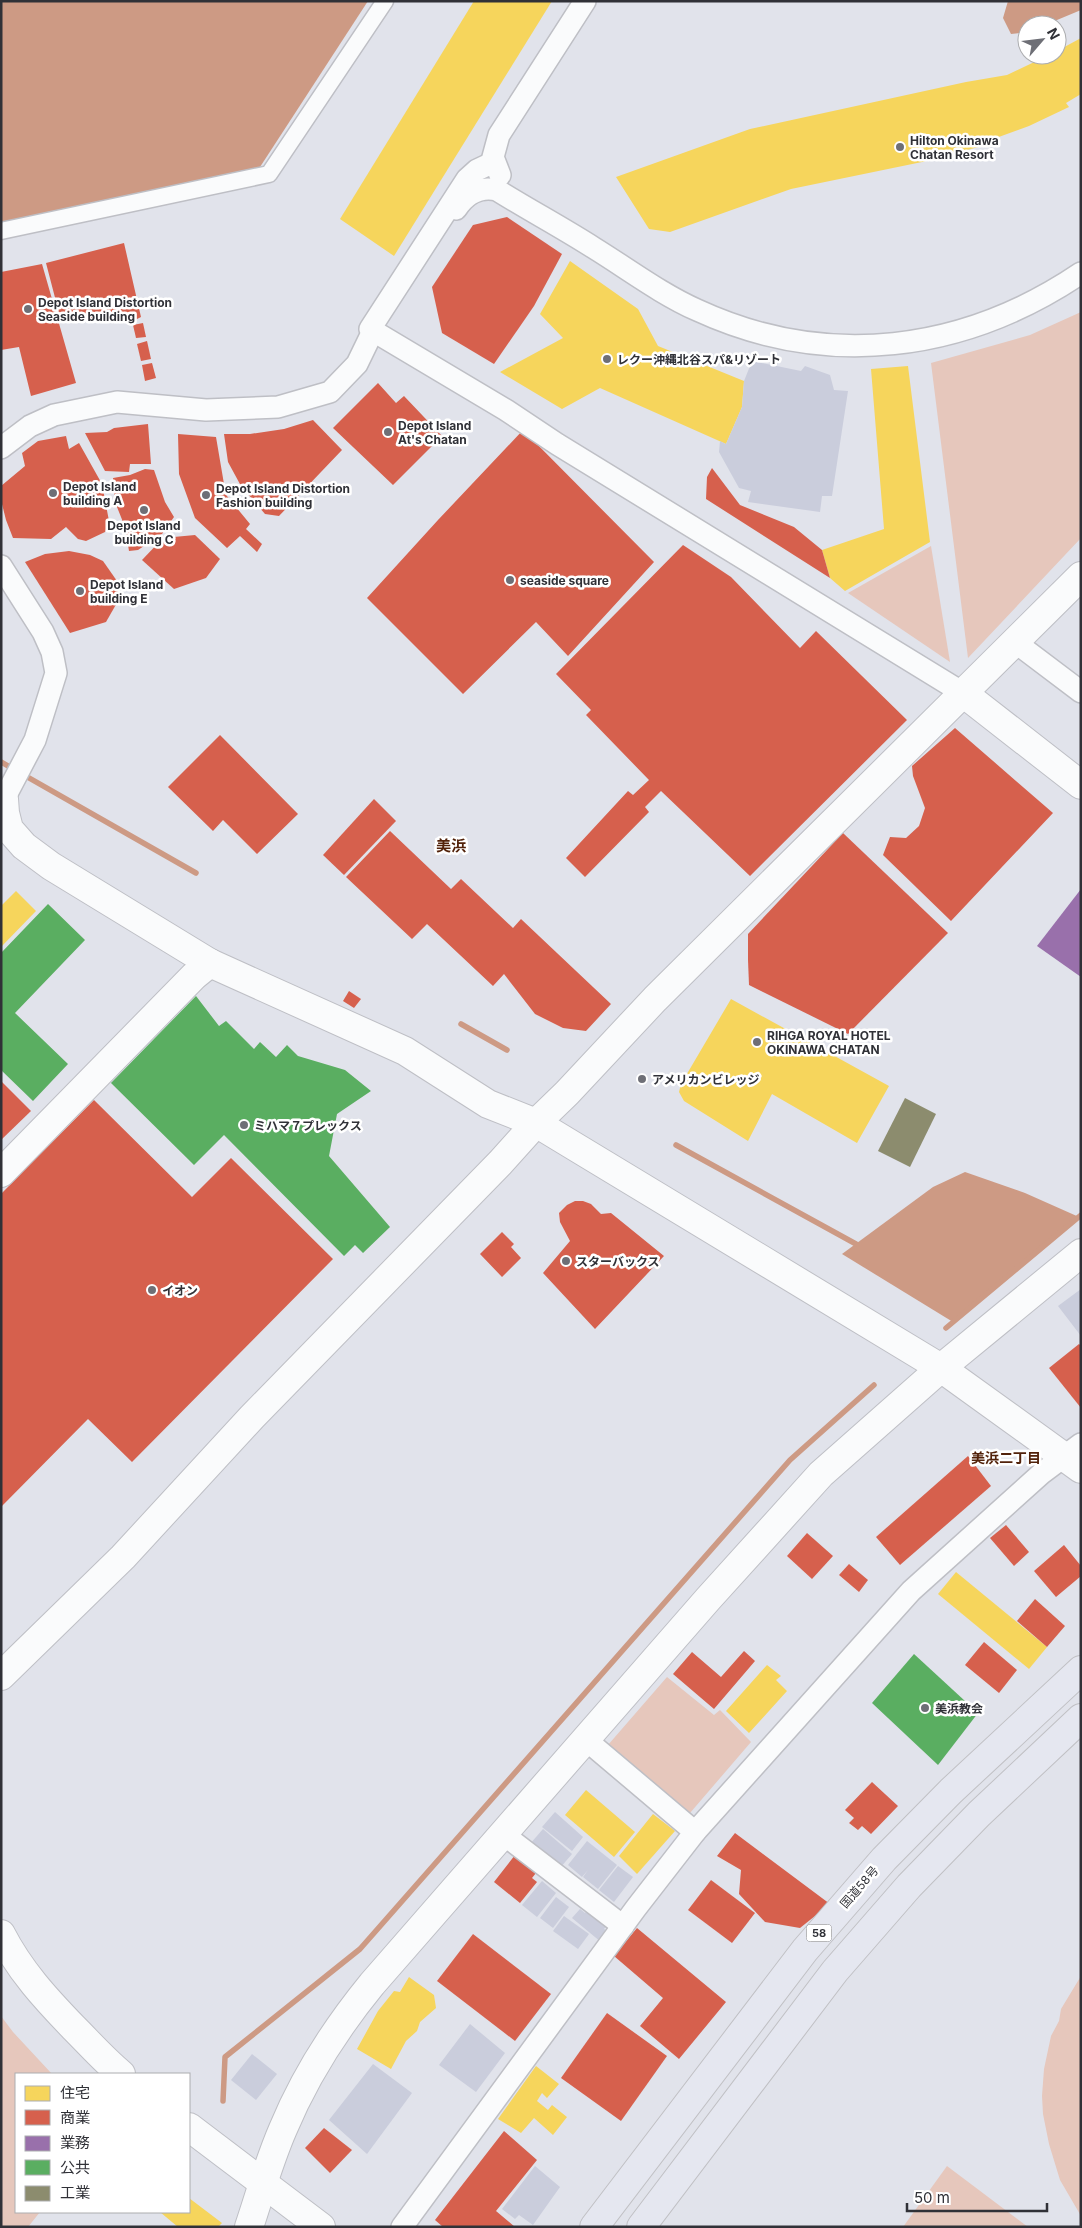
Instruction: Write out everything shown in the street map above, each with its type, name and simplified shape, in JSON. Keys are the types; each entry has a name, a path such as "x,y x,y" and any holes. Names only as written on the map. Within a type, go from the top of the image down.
{"highway":[{"name":"国道58号","path":"594,2227 805,1950 857,1890 951,1791 1055,1692 1081,1670"},
{"path":"642,2227 835,1972 909,1886 979,1814 1081,1718"}],"street":[{"path":"1,231 269,174 386,1"},
{"path":"577,237 571,228 508,185 501,178 494,162 495,144 502,129 585,1"},
{"path":"1,448 30,426 54,415 117,402 206,410 278,407 330,392 357,364 373,331 466,179 477,170 494,162"},
{"path":"373,331 461,202 473,192 488,188 497,190 577,237 659,290 709,315 748,330 775,337 830,345 896,344 958,332 1025,307 1081,274"},
{"path":"373,331 506,410 557,444 963,693 1081,785"},
{"path":"1,566 43,632 52,652 56,673 35,740 2,797 9,829 24,846 51,866 210,963 405,1051 488,1104 536,1123 941,1368 1075,1456 1042,1473 911,1591 695,1832 623,1926 402,2227"},
{"path":"1,1676 123,1557 232,1438 500,1163 655,1000 1081,576"},
{"path":"1015,642 1081,692"},
{"path":"1,1173 194,976 210,963"},
{"path":"249,2227 282,2130 302,2088 346,2015 585,1739 821,1474 941,1368 1081,1253"},
{"path":"585,1739 695,1832"},
{"path":"503,1834 623,1926"},
{"path":"1,1934 15,1959 44,1998 120,2073"},
{"path":"190,2128 321,2227"}],"shaded area":[{"path":"1,1 368,1 260,167 1,223"},
{"path":"1008,1 1081,1 1081,10 1067,16 1017,15 1017,33 1011,34 1003,18"},
{"path":"1081,312 1081,538 968,658 931,363 1030,335"},
{"path":"931,546 950,662 848,593"},
{"path":"965,1172 1025,1193 1079,1217 953,1322 842,1254 933,1187"},
{"path":"667,1677 714,1715 720,1710 751,1742 690,1813 608,1745"},
{"path":"1081,1976 1081,2216 1060,2180 1049,2144 1043,2114 1042,2096 1044,2069 1051,2036 1059,2021 1061,2009"},
{"path":"1,2016 13,2032 51,2073 15,2073 15,2213 39,2213 28,2227 1,2227"},
{"path":"947,2166 1028,2227 903,2227"}],"building: 住宅":[{"path":"474,1 552,1 394,256 340,219"},
{"path":"1081,38 1081,94 1066,103 1069,107 1029,126 996,138 997,142 922,162 791,189 670,232 649,229 616,177 750,129 966,82 1007,75 1028,65 1067,65 1067,46"},
{"name":"レクー沖縄北谷スパ&リゾート","path":"570,261 638,309 658,346 744,381 742,407 726,444 600,388 562,409 500,372 563,338 540,314"},
{"path":"908,366 930,542 845,591 830,578 822,550 884,529 871,369"},
{"path":"16,891 36,911 1,947 1,906"},
{"name":"RIHGA ROYAL HOTEL OKINAWA CHATAN","path":"731,999 889,1086 857,1143 772,1094 748,1141 684,1101 679,1092 681,1084"},
{"path":"956,1572 1047,1647 1029,1669 938,1594"},
{"path":"767,1665 781,1676 776,1680 787,1691 749,1733 726,1711"},
{"path":"586,1790 635,1832 614,1857 565,1815"},
{"path":"653,1814 675,1831 637,1874 619,1856"},
{"path":"409,1977 434,1995 436,2008 420,2022 417,2031 406,2041 391,2069 357,2049 378,2011 394,1991 400,1992"},
{"path":"536,2066 559,2084 547,2098 542,2093 537,2101 548,2110 552,2105 567,2117 553,2135 534,2118 521,2133 498,2119"},
{"path":"190,2199 222,2223 218,2227 178,2227 161,2213 190,2213"}],"building: 商業":[{"path":"507,217 562,254 534,306 494,364 442,333 432,287 473,225"},
{"path":"124,243 141,317 131,322 114,315 84,321 59,313 46,263"},
{"name":"Depot Island Distortion Seaside building","path":"42,264 76,383 31,396 19,347 1,350 1,272"},
{"path":"143,323 146,337 136,338 133,325"},
{"path":"147,341 151,359 141,361 137,344"},
{"path":"152,363 156,378 145,381 142,365"},
{"name":"Depot Island At's Chatan","path":"378,383 396,403 404,396 442,436 393,485 333,428"},
{"path":"313,420 342,450 279,516 265,514 241,486 228,462 224,434 250,434 284,429"},
{"path":"148,424 151,464 130,464 129,472 105,471 85,433 107,432 114,428"},
{"name":"seaside square","path":"523,430 654,562 568,656 536,622 463,694 367,598"},
{"name":"Depot Island Distortion Fashion building","path":"178,434 216,437 224,484 222,490 250,524 246,529 262,544 257,552 240,536 227,548 195,518 179,474"},
{"name":"Depot Island building A","path":"66,436 69,449 79,443 102,484 109,521 105,532 86,541 78,539 66,527 51,539 13,538 1,500 1,486 25,466 22,453 38,441"},
{"path":"712,468 740,505 794,527 822,550 830,578 706,499 707,477"},
{"name":"Depot Island building C","path":"145,469 154,470 165,502 174,517 162,534 138,550 129,551 125,527 115,502 113,478 130,475"},
{"path":"195,535 220,559 206,578 174,589 142,560 163,538"},
{"path":"683,545 731,577 800,648 816,631 907,720 750,876 661,791 645,807 649,812 585,877 566,858 628,791 633,795 649,780 586,715 591,710 556,674"},
{"name":"Depot Island building E","path":"69,551 90,555 103,561 117,581 118,601 106,622 70,633 25,562 45,554"},
{"path":"955,728 1053,813 951,921 883,855 890,837 906,838 919,826 925,808 913,776 912,766"},
{"path":"220,735 298,814 257,854 223,820 213,831 168,787"},
{"path":"374,799 396,821 344,875 323,855"},
{"path":"390,831 451,889 461,879 513,928 521,919 611,1004 586,1031 563,1028 535,1014 504,974 493,986 427,924 412,939 346,877"},
{"path":"843,833 948,933 848,1034 749,985 748,960 748,934"},
{"path":"349,991 361,999 354,1008 343,1001"},
{"path":"1,1081 31,1111 1,1140"},
{"name":"イオン","path":"94,1100 192,1197 231,1158 333,1259 132,1462 88,1419 1,1507 1,1194"},
{"path":"575,1201 591,1204 601,1214 611,1213 664,1256 595,1329 543,1273 570,1241 560,1222 559,1213 567,1205"},
{"path":"502,1232 514,1244 511,1247 521,1258 502,1277 480,1254"},
{"path":"1079,1344 1081,1346 1081,1408 1049,1368"},
{"path":"968,1456 991,1486 900,1565 876,1537"},
{"path":"1006,1525 1029,1552 1014,1566 990,1538"},
{"path":"807,1533 833,1556 812,1579 787,1556"},
{"path":"1064,1545 1081,1566 1081,1576 1056,1597 1034,1571"},
{"path":"849,1564 868,1580 859,1592 839,1575"},
{"path":"1035,1599 1065,1626 1047,1647 1017,1621"},
{"path":"984,1642 1017,1670 999,1693 965,1665"},
{"path":"744,1651 755,1661 714,1709 673,1674 692,1652 721,1677"},
{"path":"872,1782 898,1806 871,1834 862,1826 858,1830 849,1823 854,1818 845,1810"},
{"path":"735,1833 830,1904 800,1928 765,1922 739,1894 741,1870 717,1856"},
{"path":"515,1855 536,1873 532,1878 537,1882 520,1903 494,1882"},
{"path":"711,1880 755,1913 732,1943 688,1910"},
{"path":"637,1928 726,2002 679,2059 640,2026 663,1998 614,1956"},
{"path":"473,1934 551,1994 515,2041 437,1981"},
{"path":"607,2013 667,2056 621,2121 561,2078"},
{"path":"324,2128 352,2150 330,2173 305,2148"},
{"path":"504,2131 537,2160 496,2211 515,2227 443,2227 435,2220"}],"building: 業務":[{"path":"1081,889 1081,977 1037,946"}],"building: 公共":[{"path":"48,904 85,940 15,1013 68,1064 33,1101 1,1070 1,953"},
{"name":"ミハマ７プレックス","path":"196,996 219,1026 226,1021 254,1049 260,1042 276,1057 287,1045 298,1056 345,1070 371,1091 337,1114 329,1156 390,1227 363,1253 355,1245 344,1256 224,1135 194,1165 111,1083"},
{"name":"美浜教会","path":"914,1654 978,1713 938,1765 872,1703"}],"building: 工業":[{"path":"905,1098 936,1114 910,1167 878,1151"}],"building: その他":[{"path":"752,361 801,371 805,366 830,375 834,390 848,391 832,496 822,496 820,512 748,502 751,491 739,488 719,452 720,441 726,444 742,407 744,381"},
{"path":"1081,1289 1081,1336 1058,1306"},
{"path":"555,1812 583,1837 572,1851 542,1827"},
{"path":"543,1829 572,1854 560,1868 530,1844"},
{"path":"587,1841 617,1865 598,1889 583,1877 588,1870 582,1877 568,1865"},
{"path":"618,1866 633,1877 614,1902 599,1890"},
{"path":"542,1881 556,1893 537,1917 522,1905"},
{"path":"556,1897 569,1907 553,1928 540,1918"},
{"path":"589,1908 608,1924 604,1929 609,1932 601,1942 572,1918 580,1909 585,1913"},
{"path":"564,1916 589,1934 578,1949 553,1931"},
{"path":"470,2024 505,2053 476,2092 439,2065"},
{"path":"252,2054 277,2074 256,2100 231,2080"},
{"path":"373,2064 412,2093 367,2154 329,2120"},
{"path":"535,2166 560,2187 533,2225 519,2215 515,2219 502,2209"}],"waterway":[{"path":"1,762 196,873"},
{"path":"461,1024 507,1050"},
{"path":"676,1145 856,1244"},
{"path":"946,1328 1081,1215"},
{"path":"223,2101 225,2057 360,1949 790,1460 874,1385"}],"place":[{"name":"Hilton Okinawa Chatan Resort","path":"900,147"},
{"name":"Depot Island Distortion Seaside building","path":"28,309"},
{"name":"レクー沖縄北谷スパ&リゾート","path":"607,359"},
{"name":"Depot Island At's Chatan","path":"388,432"},
{"name":"Depot Island building A","path":"53,493"},
{"name":"Depot Island Distortion Fashion building","path":"206,495"},
{"name":"Depot Island building C","path":"144,510"},
{"name":"seaside square","path":"510,580"},
{"name":"Depot Island building E","path":"80,591"},
{"name":"RIHGA ROYAL HOTEL OKINAWA CHATAN","path":"757,1042"},
{"name":"アメリカンビレッジ","path":"642,1079"},
{"name":"ミハマ７プレックス","path":"244,1125"},
{"name":"スターバックス","path":"566,1261"},
{"name":"イオン","path":"152,1290"},
{"name":"美浜教会","path":"925,1708"}],"district":[{"name":"美浜","path":"451,845"},
{"name":"美浜二丁目","path":"1006,1457"}]}
